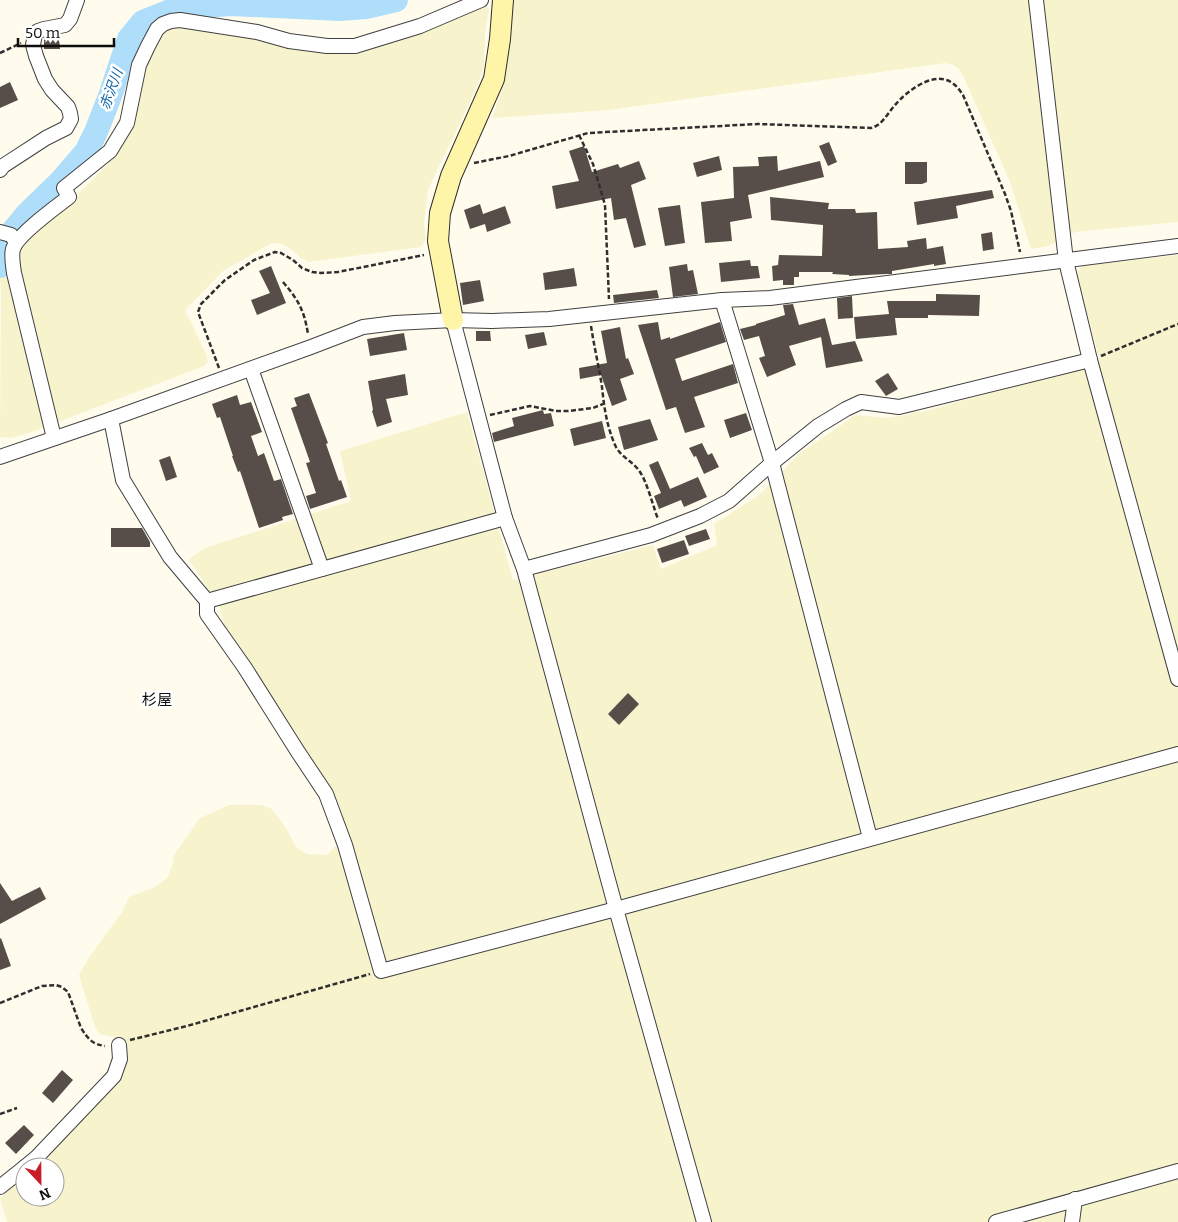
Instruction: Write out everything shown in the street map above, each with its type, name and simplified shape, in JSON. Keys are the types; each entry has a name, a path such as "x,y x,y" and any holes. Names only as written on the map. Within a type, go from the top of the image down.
{"street":[{"path":"0,170 3,166 46,138 66,128 71,119 68,107 52,90 45,79 36,56 34,39 38,31 65,25 70,19 77,0"},
{"path":"54,438 14,273 13,248 16,242 34,224 68,197 64,188 101,159 115,144 127,123 139,65 157,29 163,24 180,20 257,32 289,41 328,46 355,46 420,26 481,0"},
{"path":"503,0 494,79 451,176 440,212 438,241 453,320 505,518 524,569 616,909 704,1222"},
{"path":"1036,0 1066,261 1090,360 1178,678"},
{"path":"0,232 11,235 16,242"},
{"path":"0,457 112,419 363,327 453,320 549,319 722,300 770,298 1178,246"},
{"path":"722,300 772,463 870,838"},
{"path":"524,569 642,538 700,516 729,501 818,426 861,402 899,407 1090,360"},
{"path":"251,369 322,569"},
{"path":"112,419 123,480 170,557 207,601 207,614 245,668 326,794 345,845 381,971 616,909 1178,754"},
{"path":"207,601 505,518"},
{"path":"37,1157 114,1076 120,1059 119,1045"},
{"path":"996,1222 1178,1171"},
{"path":"0,1187 15,1175"},
{"path":"1072,1222 1075,1199"}],"path":[{"path":"0,53 34,39"},
{"path":"457,162 478,162 509,156 579,135 597,132 758,124 871,128 878,126 896,103 921,84 935,78 947,80 957,86 963,95 1005,194 1011,211 1023,266"},
{"path":"579,135 594,164 605,205 610,312"},
{"path":"222,379 198,312 201,304 214,290 254,260 275,252 281,253 302,268 321,273 338,272 440,252"},
{"path":"283,282 293,293 304,312 311,347"},
{"path":"589,314 602,386 603,404 616,445 620,453 632,462 642,474 662,531"},
{"path":"1090,360 1178,324"},
{"path":"479,418 530,406 556,411 568,411 593,408 603,404"},
{"path":"0,1003 42,986 56,985 62,987 68,992 81,1028 90,1040 106,1046 119,1045 134,1038 187,1026 381,971"},
{"path":"0,1114 17,1108"}],"shaded area":[{"path":"514,0 1178,0 1178,222 1075,232 1048,246 1031,249 1010,182 964,78 959,69 945,63 609,110 492,118 505,81 510,38 510,6"},
{"path":"485,4 489,9 485,33 484,66 478,84 428,190 424,222 426,239 421,247 308,262 282,244 272,243 223,271 185,310 207,356 208,362 204,366 32,432 11,438 0,437 0,277 7,260 21,247 29,235 67,205 109,163 117,148 149,54 165,29 173,27 193,28 328,51"},
{"path":"1178,255 1178,1222 7,1222 0,1198 15,1185 15,1207 65,1207 65,1157 45,1157 107,1095 119,1074 125,1056 115,1037 99,1034 95,1027 79,975 88,959 122,912 129,897 155,887 167,878 173,864 174,855 200,818 229,805 262,805 272,809 286,828 296,847 307,854 327,855 349,832 295,731 224,624 221,609 189,559 205,548 351,501 340,451 467,412 513,580 653,545 661,569 717,545 714,524 758,496 800,453 855,415 886,418 922,412 1100,362 1077,274 1082,266"}],"building":[{"path":"59,37 60,49 44,49 44,38"},
{"path":"10,82 18,100 0,108 0,87"},
{"path":"829,142 837,162 828,166 819,146"},
{"path":"584,146 592,172 618,164 620,168 639,161 646,179 631,185 646,245 634,248 626,218 614,220 611,198 556,209 552,186 579,181 569,151"},
{"path":"719,156 722,170 697,177 693,163"},
{"path":"777,156 778,171 820,161 824,177 748,195 752,218 730,222 732,241 705,243 701,202 734,198 733,167 759,166 758,157"},
{"path":"905,162 927,162 927,182 922,184 905,184"},
{"path":"992,190 994,198 956,206 958,218 917,225 914,202"},
{"path":"770,197 829,203 828,209 855,209 856,213 877,212 878,249 908,247 907,241 926,238 927,249 943,246 946,264 934,266 934,264 892,271 892,274 849,276 832,274 833,272 799,272 799,277 794,277 794,285 783,285 783,280 773,281 772,266 778,265 779,255 822,256 823,225 771,220"},
{"path":"480,204 483,214 505,206 511,223 487,232 485,224 470,229 464,210"},
{"path":"680,205 685,243 665,246 658,208"},
{"path":"992,232 994,249 983,251 981,234"},
{"path":"750,260 751,266 758,266 760,278 721,282 719,263"},
{"path":"687,264 688,271 693,270 698,294 673,297 669,267"},
{"path":"271,266 286,303 257,315 251,300 270,293 259,271"},
{"path":"574,268 577,286 545,290 543,273"},
{"path":"480,280 484,301 463,305 460,283"},
{"path":"657,290 659,298 614,303 613,295"},
{"path":"936,294 980,295 979,316 928,315 928,318 895,318 897,335 856,339 854,317 889,314 887,301 936,301"},
{"path":"852,296 853,318 838,319 837,298"},
{"path":"793,304 799,325 825,318 832,345 855,341 863,361 826,368 821,337 789,346 796,365 767,377 759,358 765,356 759,336 744,340 740,329 785,315 783,305"},
{"path":"658,322 661,340 670,337 670,339 720,322 726,342 675,359 682,381 733,364 738,383 694,397 705,427 685,433 676,407 666,410 638,325"},
{"path":"620,327 626,359 628,358 634,374 620,379 627,400 612,406 601,375 580,379 579,368 607,363 601,331"},
{"path":"476,331 490,331 491,341 476,341"},
{"path":"544,332 547,345 528,349 525,335"},
{"path":"404,333 407,350 370,356 367,339"},
{"path":"888,373 898,389 886,396 875,381"},
{"path":"405,374 408,395 386,399 392,422 377,427 372,411 368,381"},
{"path":"309,393 328,443 326,444 339,481 341,480 347,497 310,509 306,496 316,493 306,463 310,462 291,408 297,406 294,398"},
{"path":"237,395 240,405 251,402 262,432 251,436 258,456 264,453 274,481 281,479 293,514 282,517 283,520 259,528 240,471 238,472 232,456 220,417 217,418 212,404"},
{"path":"543,410 544,414 551,413 554,426 494,442 492,433 514,426 512,418"},
{"path":"746,413 752,430 730,438 724,420"},
{"path":"650,419 658,440 624,450 618,427"},
{"path":"602,421 606,438 574,446 570,429"},
{"path":"702,443 708,455 712,453 719,467 704,474 696,456 694,457 689,448"},
{"path":"170,456 177,477 166,481 159,460"},
{"path":"658,461 670,489 698,477 707,497 684,507 681,500 659,509 654,496 661,493 649,465"},
{"path":"111,528 142,528 150,542 150,547 111,547"},
{"path":"706,529 710,539 689,546 685,536"},
{"path":"684,540 689,554 662,563 657,549"},
{"path":"628,693 639,704 619,725 608,714"},
{"path":"0,883 12,901 40,887 46,899 0,924"},
{"path":"0,939 11,966 0,970"},
{"path":"62,1070 73,1080 53,1103 42,1093"},
{"path":"24,1125 34,1135 16,1154 5,1143"}],"waterway":[{"name":"赤沢川","path":"0,266 14,230 86,152 110,96 129,39 143,22 178,8 231,4 340,9 366,7 396,0"}],"district":[{"name":"杉屋","path":"157,700"}]}
